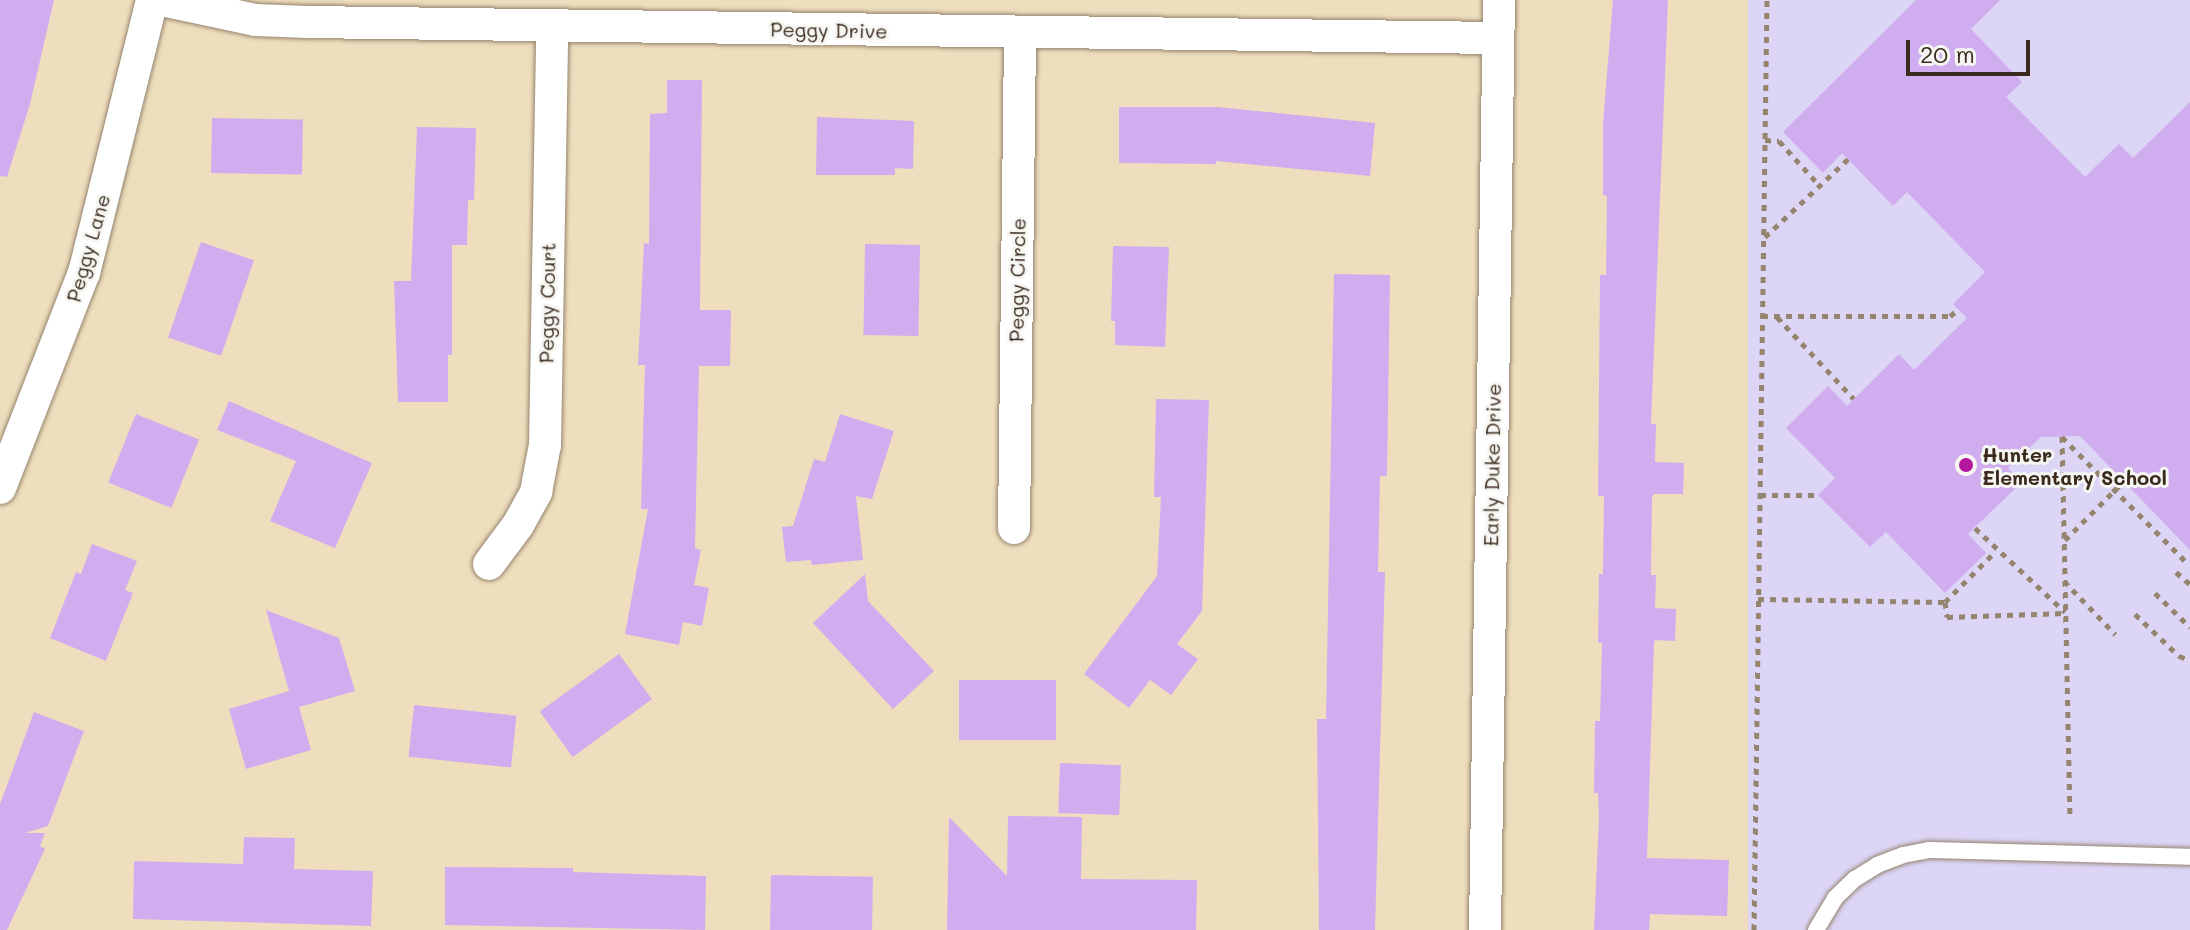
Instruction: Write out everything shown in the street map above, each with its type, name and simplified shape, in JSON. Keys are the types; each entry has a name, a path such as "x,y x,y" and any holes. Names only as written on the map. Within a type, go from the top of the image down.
{"street":[{"name":"Peggy Lane","path":"0,488 84,273 152,0"},
{"name":"Peggy Drive","path":"162,0 255,20 1498,38"},
{"name":"Early Duke Drive","path":"1485,930 1499,0"},
{"name":"Peggy Court","path":"489,564 518,525 536,492 545,445 552,26"},
{"name":"Peggy Circle","path":"1014,528 1020,32"}],"lane":[{"path":"1816,930 1835,898 1855,879 1877,865 1903,855 1929,850 2190,857"}],"path":[{"path":"1754,930 1767,0"},
{"path":"1765,140 1779,141 1820,186"},
{"path":"1764,237 1848,159"},
{"path":"1762,316 1950,316 1959,309"},
{"path":"1777,316 1854,399"},
{"path":"2070,819 2062,436 2186,562"},
{"path":"2064,540 2124,481"},
{"path":"1760,495 1818,495"},
{"path":"1975,528 2065,613"},
{"path":"1758,599 1945,602 1996,551"},
{"path":"2176,572 2190,584"},
{"path":"2064,581 2115,634"},
{"path":"2155,593 2190,627"},
{"path":"1945,602 1947,617 2065,613"},
{"path":"2135,614 2179,656 2190,660"}],"shaded area":[{"name":"Hunter Elementary School","path":"1748,0 2190,0 2190,930 1748,930"}],"building":[{"path":"0,0 54,0 30,104 7,177 0,176"},
{"path":"1613,0 1668,0 1651,424 1656,424 1655,462 1684,463 1683,494 1654,494 1652,497 1651,575 1656,575 1655,608 1676,609 1675,641 1655,640 1654,643 1647,858 1729,860 1727,916 1650,914 1649,930 1594,930 1599,818 1598,793 1594,793 1595,721 1600,721 1602,643 1598,643 1599,574 1603,574 1604,496 1598,496 1600,275 1606,275 1607,196 1603,195 1603,123"},
{"path":"1916,0 2000,0 1971,29 2022,82 2006,97 2085,177 2119,144 2133,158 2190,102 2190,550 2080,436 2041,437 2008,468 2022,482 1968,534 1986,553 1945,593 1886,532 1870,547 1818,495 1835,478 1786,428 1828,386 1847,406 1899,354 1914,370 1967,318 1953,304 1985,272 1907,192 1893,206 1842,153 1823,173 1783,132"},
{"path":"667,80 702,80 700,310 731,310 730,366 699,366 695,548 701,550 694,585 709,588 702,626 683,622 679,645 625,634 648,509 641,509 645,365 638,365 644,243 649,244 650,114 667,113"},
{"path":"1119,107 1217,107 1375,123 1370,176 1216,161 1216,164 1119,163"},
{"path":"817,117 914,121 913,169 895,168 895,175 816,175"},
{"path":"212,118 303,120 302,175 211,173"},
{"path":"417,127 476,128 474,200 468,200 467,245 452,245 452,355 448,355 448,402 398,402 394,281 411,281"},
{"path":"201,242 254,260 221,356 168,337"},
{"path":"865,244 920,245 918,336 863,335"},
{"path":"1113,246 1169,247 1165,347 1115,345 1115,321 1111,321"},
{"path":"1334,274 1390,275 1387,476 1380,476 1378,572 1385,572 1375,930 1319,930 1317,719 1326,719"},
{"path":"1156,399 1209,400 1202,611 1177,644 1198,659 1171,695 1150,680 1129,708 1084,674 1157,576 1161,497 1154,497"},
{"path":"229,401 372,463 335,548 270,521 296,461 217,430"},
{"path":"136,414 199,439 171,508 108,483"},
{"path":"840,414 894,431 872,499 856,496 863,560 812,565 811,560 786,562 782,527 793,526 814,459 825,462"},
{"path":"92,544 137,561 125,590 133,593 106,661 50,638 76,572 81,574"},
{"path":"865,574 868,601 934,671 893,709 813,623"},
{"path":"266,610 339,638 355,691 299,707 311,750 246,769 229,709 289,691"},
{"path":"619,654 652,699 573,757 540,712"},
{"path":"959,680 1056,680 1056,740 959,740"},
{"path":"414,705 516,716 511,767 409,757"},
{"path":"34,712 84,731 48,826 25,833 45,833 40,846 45,849 7,930 0,930 0,804"},
{"path":"1060,763 1121,765 1119,815 1058,813"},
{"path":"1008,816 1082,817 1081,879 1197,880 1196,930 947,930 949,817 1007,876"},
{"path":"244,837 295,838 294,869 373,871 371,926 133,919 134,861 243,864"},
{"path":"445,867 573,868 573,872 706,876 705,930 445,925"},
{"path":"771,875 873,877 872,930 770,930"}],"place":[{"name":"Hunter Elementary School","path":"1966,465"}]}
